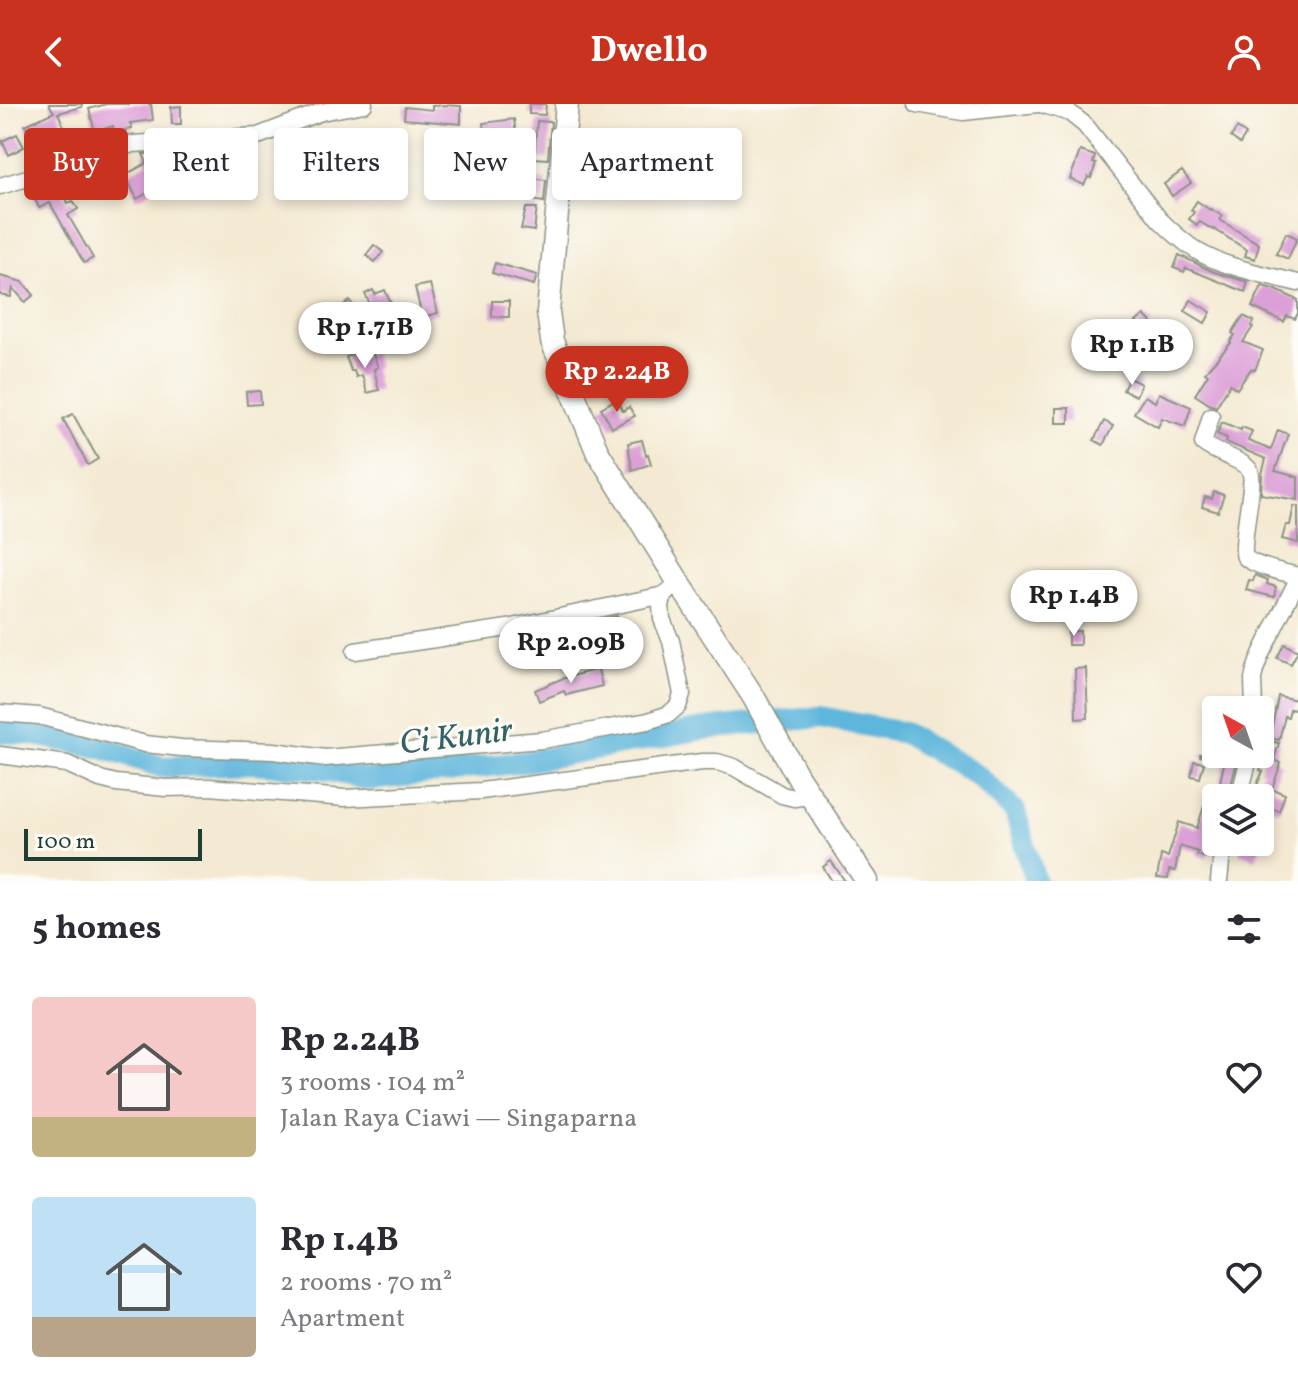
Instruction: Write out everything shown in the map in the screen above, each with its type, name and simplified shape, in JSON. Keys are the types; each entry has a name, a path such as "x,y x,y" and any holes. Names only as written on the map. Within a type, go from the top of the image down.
{"main road":[{"path":"567,104 548,312 552,341 597,451 672,590 753,696 804,787 867,881"}],"street":[{"path":"0,186 133,144 258,136 321,112 364,104"},
{"path":"917,104 963,112 1040,104 1070,113 1085,125 1159,219 1198,252 1212,259 1298,283"},
{"path":"1211,416 1203,443 1247,466 1252,474 1243,553 1245,558 1298,578 1261,654 1253,679 1254,696"},
{"path":"355,651 508,628 672,590"},
{"path":"0,713 39,716 145,744 274,751 325,758 542,740 588,732 648,721 669,714 678,706 682,694 661,605 672,590"},
{"path":"0,755 67,764 116,783 345,798 481,791 702,762 734,767 782,795 794,798 804,787"},
{"path":"1219,881 1223,856"}],"building":[{"path":"49,104 82,104 82,107 58,113 65,128 26,128 25,125 54,112"},
{"path":"106,104 151,104 153,120 130,123 132,128 128,129 113,126 94,128 89,109"},
{"path":"529,104 546,104 545,115 529,114"},
{"path":"181,106 181,124 172,124 171,107"},
{"path":"432,106 461,106 461,124 404,119 405,107 432,110"},
{"path":"514,119 515,128 484,128 483,123"},
{"path":"537,121 551,122 548,159 536,158"},
{"path":"1237,128 1246,134 1240,144 1231,137"},
{"path":"17,134 24,147 9,155 2,141"},
{"path":"1080,151 1095,156 1093,163 1096,164 1091,178 1088,177 1084,185 1070,179"},
{"path":"144,165 144,195 137,199 128,181 128,173"},
{"path":"1182,171 1191,183 1172,196 1164,184"},
{"path":"536,179 546,180 544,202 531,200 536,200"},
{"path":"35,200 73,201 78,209 68,215 93,258 84,263 50,203 39,208"},
{"path":"1197,201 1222,216 1220,220 1259,244 1255,259 1245,256 1247,250 1214,229 1200,222 1197,225 1189,219"},
{"path":"526,208 537,208 534,231 521,229"},
{"path":"1286,233 1297,238 1288,259 1276,254"},
{"path":"374,245 383,252 375,262 366,255"},
{"path":"1179,255 1214,272 1248,282 1245,292 1186,268 1184,272 1174,268"},
{"path":"495,263 537,275 534,285 492,273"},
{"path":"0,276 23,282 34,295 25,302 13,288 11,297 0,295"},
{"path":"430,284 438,313 422,317 415,287"},
{"path":"1262,286 1298,300 1295,319 1287,316 1284,322 1252,307"},
{"path":"373,290 375,294 385,290 396,322 409,316 415,329 394,337 389,326 393,324 382,329 365,294"},
{"path":"1191,300 1211,312 1205,323 1185,311"},
{"path":"350,301 369,329 351,335 345,320 339,325 331,314"},
{"path":"492,301 509,301 509,317 492,317"},
{"path":"1144,315 1152,323 1145,331 1136,322"},
{"path":"1243,316 1254,321 1243,342 1263,350 1255,370 1251,369 1237,389 1230,384 1216,407 1195,395 1208,374 1205,372 1231,343 1235,335 1232,333"},
{"path":"359,352 361,357 372,352 378,367 374,369 379,390 367,393 362,375 356,377 351,371 346,357"},
{"path":"1129,378 1141,384 1136,396 1123,390"},
{"path":"260,391 261,404 247,405 246,392"},
{"path":"1159,393 1191,407 1185,426 1162,418 1158,427 1134,413 1145,396 1155,402"},
{"path":"617,399 623,411 629,407 635,416 612,428 601,408"},
{"path":"1056,408 1069,408 1069,423 1056,423"},
{"path":"73,414 98,459 88,465 63,419"},
{"path":"1104,421 1113,426 1103,445 1094,440"},
{"path":"1222,422 1252,431 1248,441 1271,450 1278,430 1288,434 1275,471 1298,477 1298,500 1261,494 1266,459 1226,442 1227,438 1217,434"},
{"path":"642,440 651,464 632,470 628,443"},
{"path":"1214,492 1224,495 1218,512 1202,507 1205,497 1212,499"},
{"path":"1294,506 1298,506 1298,543 1282,539 1286,525 1290,525"},
{"path":"1255,575 1276,587 1274,597 1246,590 1249,580 1253,581"},
{"path":"1100,593 1117,594 1116,603 1100,602"},
{"path":"617,616 624,646 608,651 600,620"},
{"path":"1068,631 1080,631 1080,645 1068,645"},
{"path":"1284,644 1298,651 1291,664 1277,658"},
{"path":"1086,668 1088,718 1076,719 1075,669"},
{"path":"598,669 602,686 566,695 564,691 539,701 535,690"},
{"path":"1278,696 1297,700 1295,710 1290,709 1288,717 1285,716 1279,740 1274,739"},
{"path":"1274,742 1279,743 1274,760"},
{"path":"1274,760 1281,763 1274,784 1257,784 1263,771 1260,770 1274,768"},
{"path":"1194,761 1202,763 1200,778 1191,776"},
{"path":"1223,768 1235,768 1231,784 1220,782"},
{"path":"1274,790 1285,794 1279,811 1274,809"},
{"path":"1202,812 1202,856 1207,858 1197,855 1198,852 1180,846 1175,871 1169,870 1168,879 1157,878 1161,855 1168,857 1179,822 1197,828"},
{"path":"831,861 845,881 832,881 823,867"}],"waterway":[{"name":"Ci Kunir","path":"0,732 29,734 103,748 162,767 254,763 322,769 369,780 524,762 703,729 821,717 904,733 978,776 1015,811 1035,881"}]}
